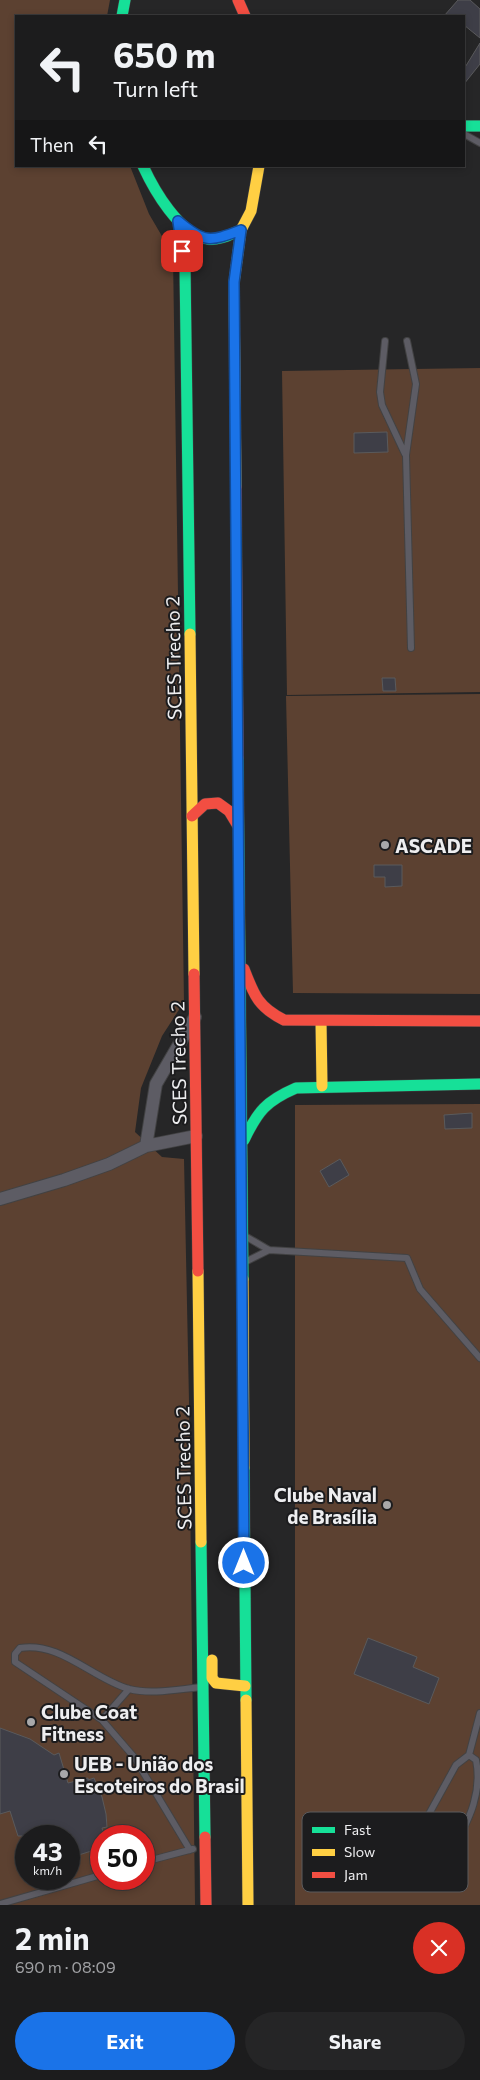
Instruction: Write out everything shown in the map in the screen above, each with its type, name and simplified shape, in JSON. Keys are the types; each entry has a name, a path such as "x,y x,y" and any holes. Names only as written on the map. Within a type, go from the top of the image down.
{"main road":[{"path":"122,15 125,0"},
{"path":"238,0 245,15"},
{"path":"465,126 480,126"},
{"path":"145,167 178,221 196,236 208,239 221,238 241,230"},
{"path":"248,1905 234,282 241,230 251,211 259,167"},
{"name":"SCES Trecho 2","path":"178,221 185,266 206,1905"},
{"path":"192,816 200,805 209,802 219,803 226,807 234,816 238,826"},
{"path":"240,958 256,1000 265,1011 284,1020 480,1022"},
{"path":"321,1021 322,1086"},
{"path":"242,1144 258,1111 273,1098 296,1088 480,1084"},
{"path":"202,1586 211,1596 213,1681 225,1686 245,1686"}],"street":[{"path":"146,1146 156,1084 195,1017"},
{"path":"0,1199 64,1180 108,1164 146,1146 196,1136"}],"lane":[{"path":"465,135 480,143"},
{"path":"385,341 380,392 382,405 406,455"},
{"path":"407,341 416,384 406,455 411,648"},
{"path":"243,1234 269,1250 407,1258 420,1290 480,1358"},
{"path":"243,1264 269,1250"},
{"path":"190,1850 134,1757 102,1720 15,1662 15,1654 20,1648 29,1646 49,1651 129,1689 159,1691 203,1687"},
{"path":"102,1720 129,1689"},
{"path":"430,1812 456,1765 469,1755 480,1713"},
{"path":"468,1817 474,1804 479,1776 476,1760 469,1755"},
{"path":"155,1859 205,1847"},
{"path":"0,1904 90,1878"}],"shaded area":[{"path":"0,0 110,0 107,15 15,15 15,167 130,167 149,214 173,255 184,1002 162,1036 141,1088 135,1132 162,1157 184,1159 195,1905 0,1905"},
{"path":"480,368 480,692 287,695 282,371"},
{"name":"ASCADE","path":"480,694 480,994 293,993 286,696"},
{"name":"Clube Naval de Brasília","path":"480,1104 480,1905 295,1905 295,1105"}],"building":[{"path":"458,0 470,0 480,9 480,38 465,26 465,15 445,15"},
{"path":"480,43 480,64 465,83 465,67"},
{"path":"387,432 388,452 354,453 354,433"},
{"path":"382,678 395,678 396,691 383,691"},
{"path":"374,865 402,865 402,886 385,887 385,877 374,877"},
{"path":"472,1113 472,1128 445,1129 444,1115"},
{"path":"340,1159 349,1175 329,1187 320,1171"},
{"path":"368,1638 417,1657 413,1667 439,1678 429,1704 354,1674"},
{"path":"0,1728 30,1739 54,1755 59,1753 68,1783 94,1778 102,1797 107,1825 90,1825 90,1851 80,1855 80,1825 15,1825 15,1827 10,1811 0,1814"}],"traffic: fast":[{"path":"122,15 125,0"},
{"path":"465,126 480,126"},
{"path":"144,167 169,210 187,229 208,239 225,237 241,230"},
{"path":"178,221 185,266 190,634"},
{"path":"238,758 243,1279"},
{"path":"244,1140 254,1121 264,1108 277,1098 296,1088 480,1084"},
{"path":"244,1468 246,1700"},
{"path":"201,1542 205,1837"}],"traffic: slow":[{"path":"236,487 234,283 241,230 251,211 259,167"},
{"path":"190,634 194,974"},
{"path":"321,1021 322,1086"},
{"path":"198,1271 201,1542"},
{"path":"243,1279 244,1468"},
{"path":"212,1660 212,1678 216,1683 245,1686"},
{"path":"246,1700 248,1905"}],"traffic: jam":[{"path":"238,0 245,15"},
{"path":"236,487 238,758"},
{"path":"192,816 205,804 218,803 229,811 238,826"},
{"path":"244,969 258,999 268,1010 284,1020 480,1021"},
{"path":"194,974 198,1271"},
{"path":"205,1837 206,1905"}],"place":[{"name":"ASCADE","path":"385,845"},
{"name":"Clube Naval de Brasília","path":"387,1505"},
{"name":"Clube Coat Fitness","path":"31,1722"},
{"name":"UEB - União dos Escoteiros do Brasil","path":"64,1774"}],"route":[{"path":"182,251 178,221 196,236 208,239 221,238 241,230 234,282 244,1563"}]}
